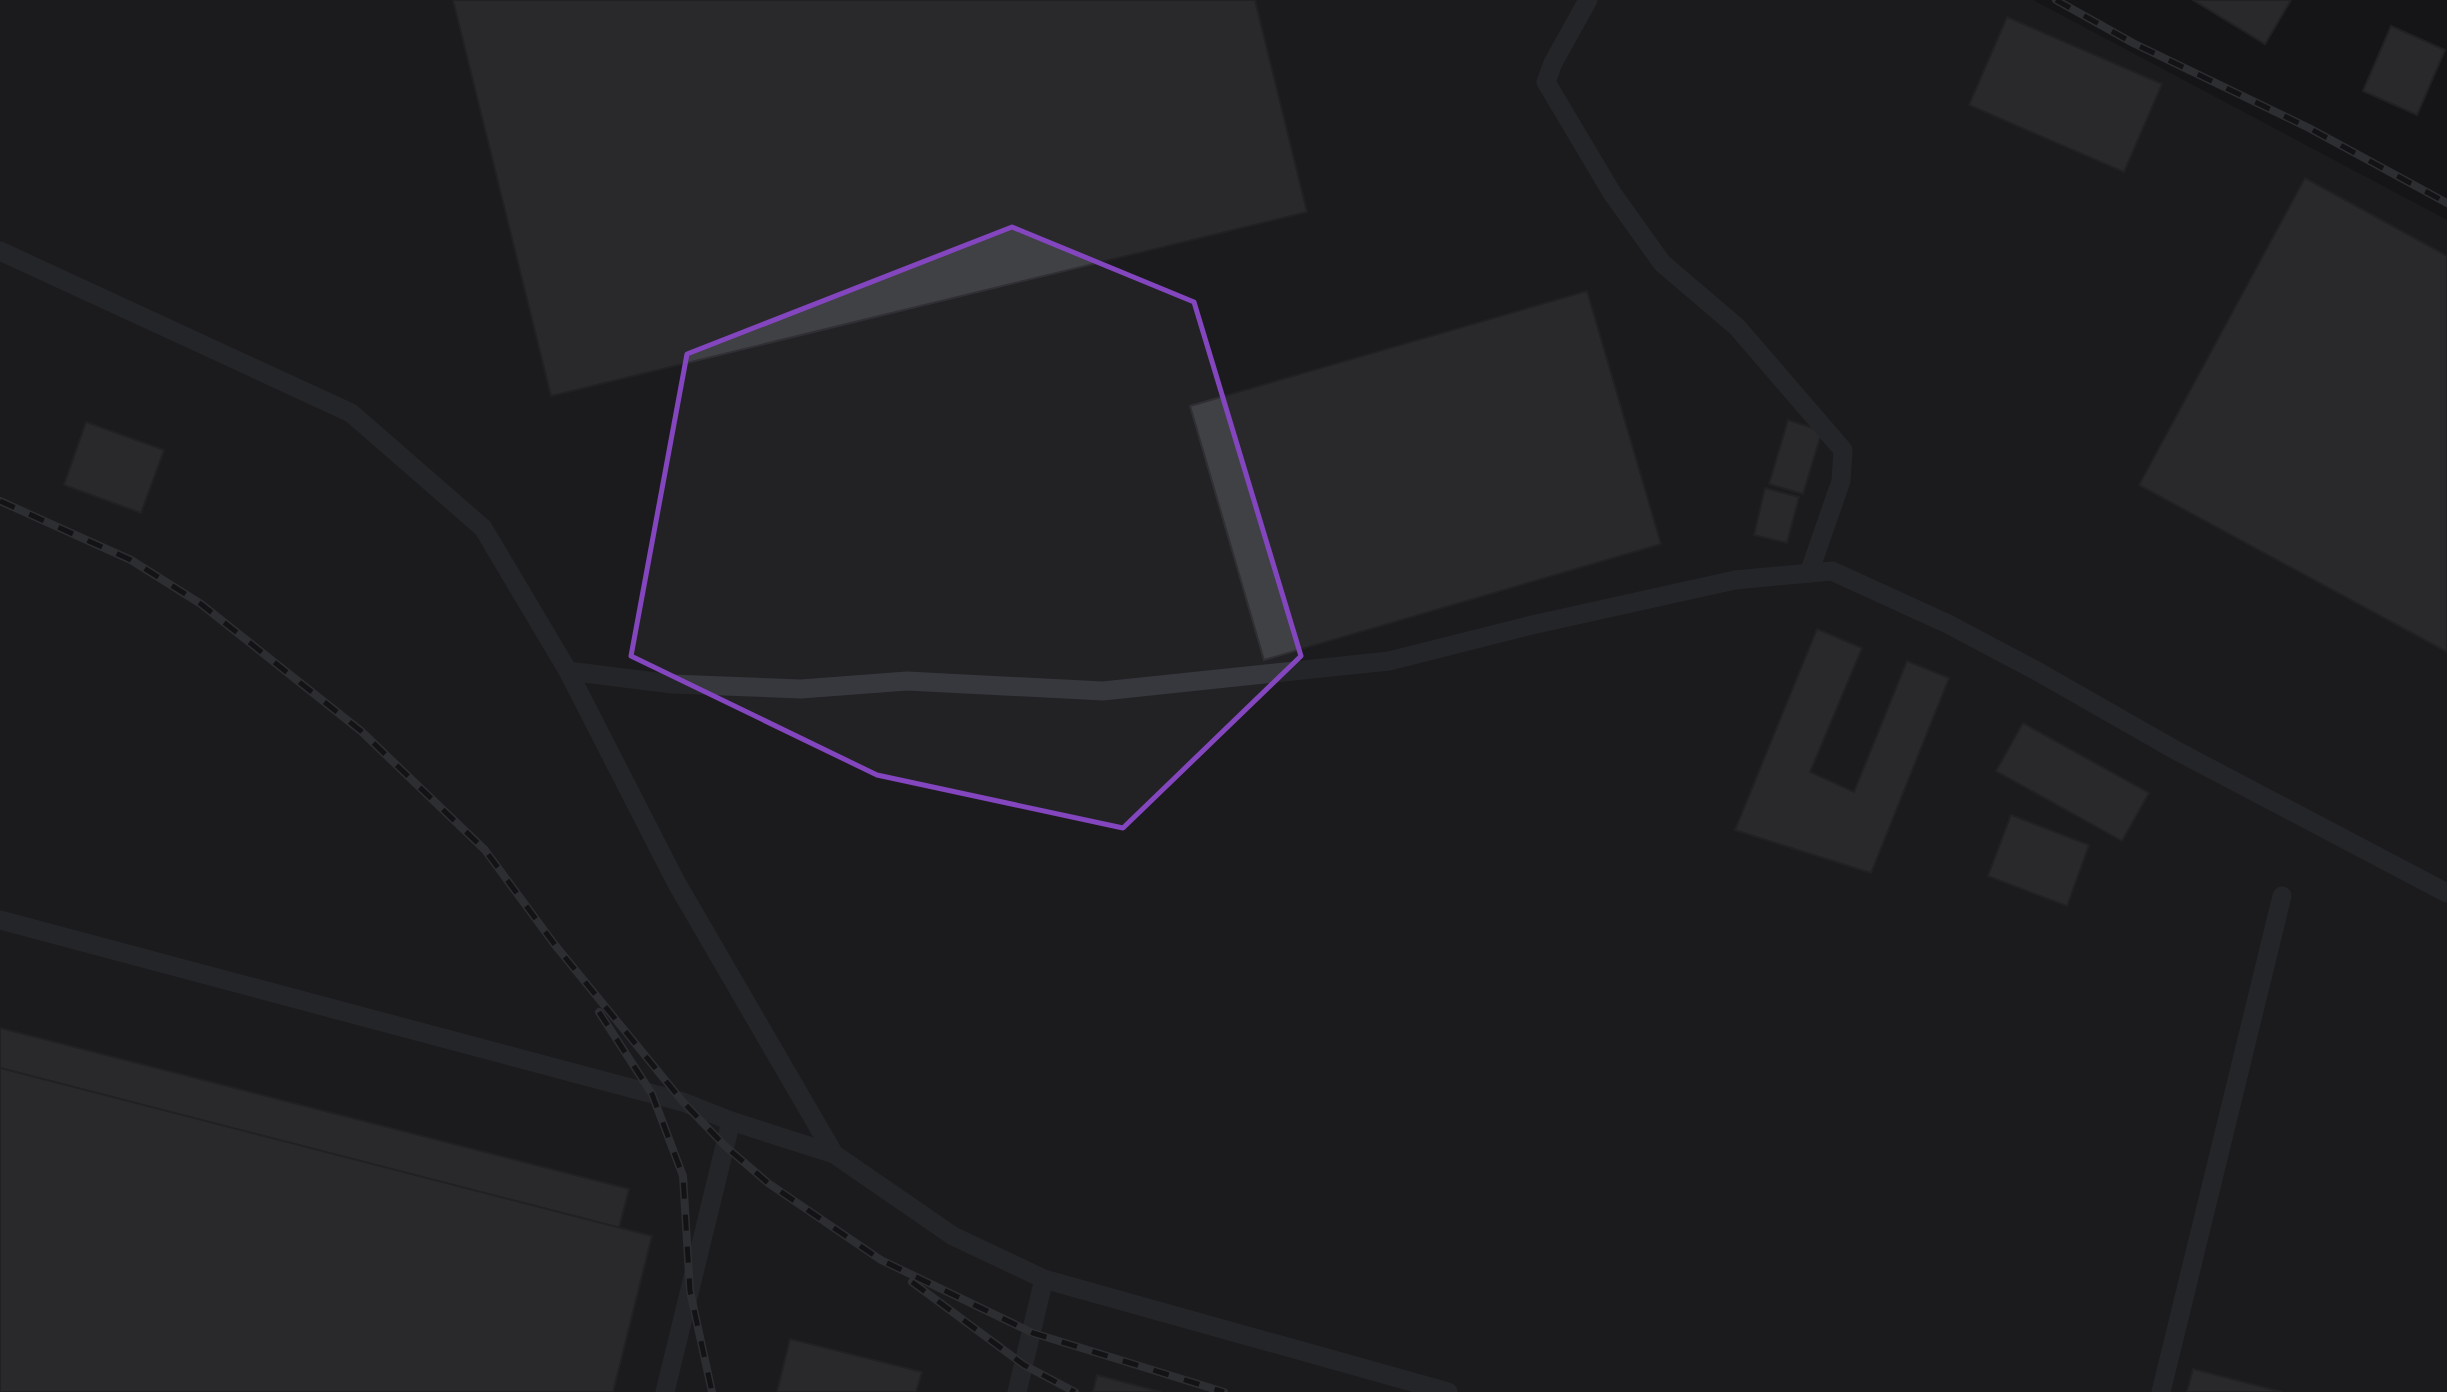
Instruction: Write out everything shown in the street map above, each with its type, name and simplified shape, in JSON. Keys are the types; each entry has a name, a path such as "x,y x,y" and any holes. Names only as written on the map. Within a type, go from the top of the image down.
{"lane":[{"path":"1588,0 1553,63 1546,82 1612,193 1662,263 1737,327 1843,450 1841,481 1809,573"},
{"path":"0,251 351,413 484,528 568,671 676,881 834,1154"},
{"path":"568,671 672,684 801,689 907,681 1103,691 1390,661 1532,625 1735,580 1832,571 1948,624 2178,751 2447,893"},
{"path":"2161,1392 2282,897"},
{"path":"0,920 683,1102 834,1154 953,1236 1044,1279 1448,1392"},
{"path":"665,1392 732,1121"},
{"path":"1017,1392 1044,1279"}],"highlighted area":[{"path":"1012,227 1194,302 1301,656 1123,828 877,775 631,656 687,354"}],"shaded area":[{"path":"0,0 2033,0 2447,220 2447,1392 0,1392"}],"building":[{"path":"453,0 1255,0 1307,212 551,396"},
{"path":"2193,0 2291,0 2265,44"},
{"path":"2007,17 2162,84 2124,172 1969,105"},
{"path":"2391,26 2445,50 2417,115 2363,91"},
{"path":"2305,178 2447,256 2447,652 2139,485"},
{"path":"1587,291 1661,544 1264,660 1190,406"},
{"path":"1788,420 1822,431 1803,494 1769,484"},
{"path":"86,422 164,450 141,513 64,485"},
{"path":"1765,488 1799,497 1787,543 1754,535"},
{"path":"1817,629 1862,648 1810,772 1854,792 1907,661 1949,678 1871,873 1735,830"},
{"path":"2023,723 2149,793 2122,841 1996,771"},
{"path":"2011,815 2089,845 2067,906 1988,876"},
{"path":"0,1028 629,1189 619,1228 0,1068"},
{"path":"0,1068 652,1236 613,1392 0,1392"},
{"path":"790,1339 922,1372 916,1392 777,1392"},
{"path":"2193,1369 2282,1392 2187,1392"},
{"path":"1097,1375 1161,1392 1093,1392"}],"railway":[{"path":"2056,0 2133,43 2309,128 2447,203"},
{"path":"0,501 131,560 201,604 361,731 485,850 555,945 683,1102 725,1146 768,1183 881,1260 1033,1333 1224,1392"},
{"path":"599,1012 652,1094 683,1176 690,1291 712,1392"},
{"path":"912,1282 1024,1365 1075,1392"}]}
